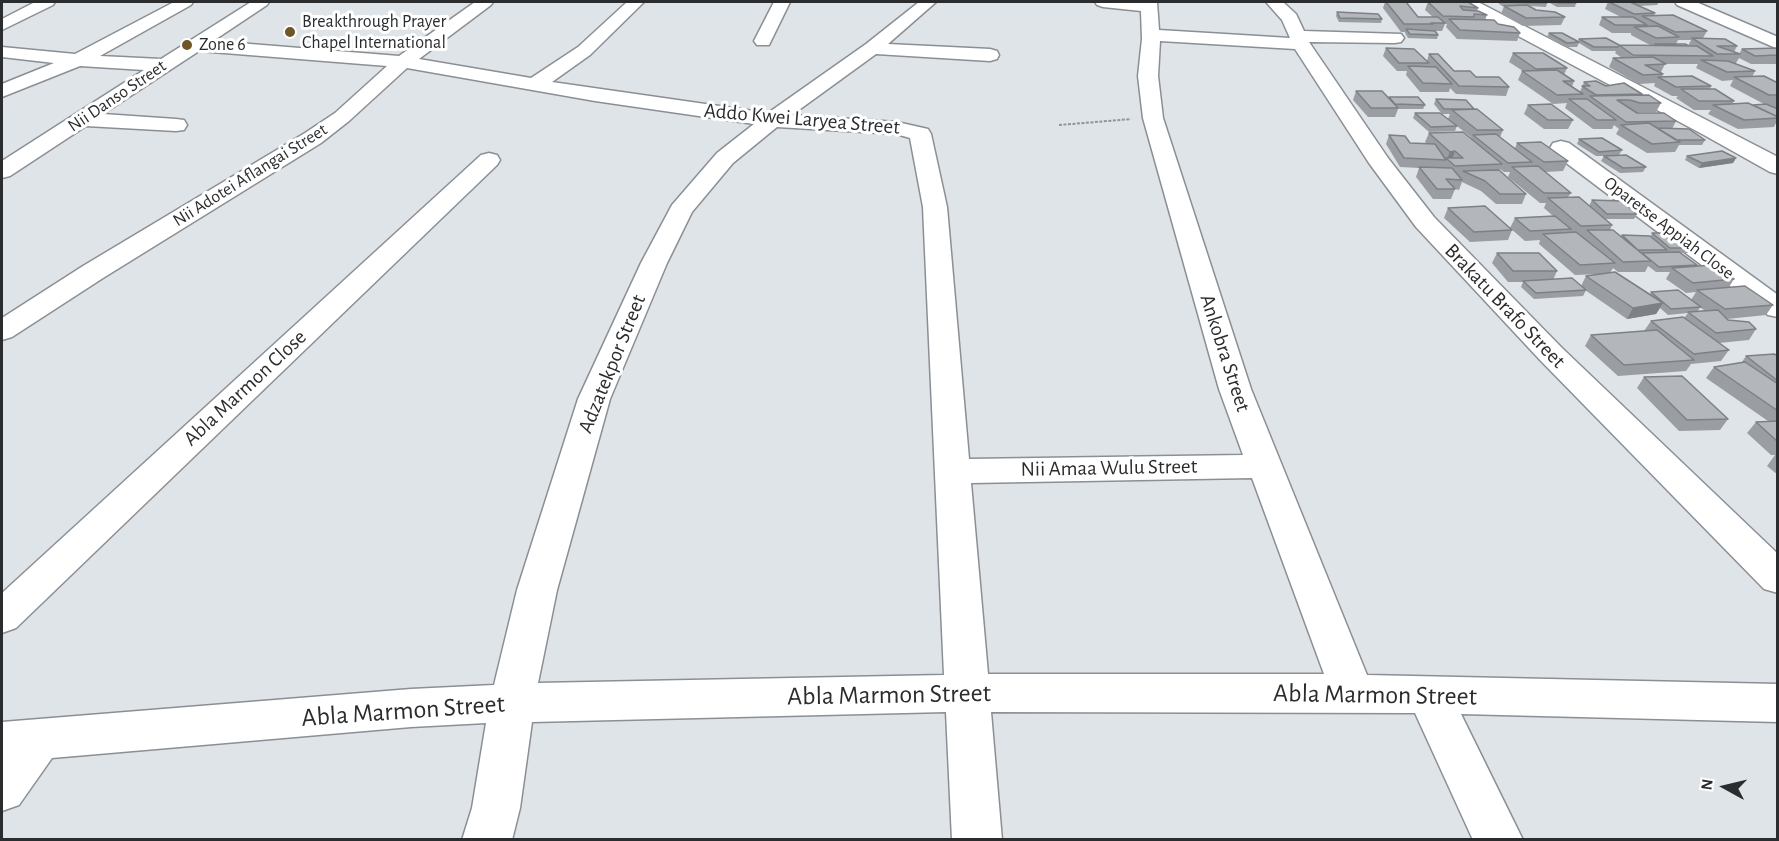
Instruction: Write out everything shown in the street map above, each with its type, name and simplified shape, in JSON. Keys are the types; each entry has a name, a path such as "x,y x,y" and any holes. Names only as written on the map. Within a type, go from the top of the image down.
{"street":[{"path":"2,25 47,2"},
{"path":"2,91 78,60 185,2"},
{"name":"Nii Danso Street","path":"2,171 261,2"},
{"name":"Nii Adotei Aflangai Street","path":"2,331 93,272 314,138 342,117 403,62 485,2"},
{"path":"535,84 584,51 636,2"},
{"path":"763,41 782,2"},
{"name":"Adzatekpor Street","path":"487,840 496,808 512,703 537,590 594,399 654,263 681,210 725,158 772,120 872,48 928,2"},
{"path":"1103,2 1149,14 1297,33 1395,38"},
{"name":"Brakatu Brafo Street","path":"1274,2 1297,33 1380,163 1425,222 1551,354 1778,578"},
{"path":"1466,2 1712,130 1778,167"},
{"path":"1683,2 1778,44"},
{"name":"Ankobra Street","path":"1149,14 1148,76 1153,118 1235,389 1353,693"},
{"path":"1297,33 1313,16"},
{"name":"Addo Kwei Laryea Street","path":"194,45 403,62 772,120 897,128 920,134 935,207 977,840"},
{"path":"872,48 990,55"},
{"path":"2,52 78,60 163,65"},
{"path":"83,119 176,125"},
{"name":"Oparetse Appiah Close","path":"1562,148 1778,309"},
{"name":"Abla Marmon Close","path":"2,617 489,160"},
{"name":"Nii Amaa Wulu Street","path":"953,471 1265,465"},
{"name":"Abla Marmon Street","path":"21,740 411,708 512,703 967,693 1353,693 1770,712"},
{"path":"1430,696 1498,840"},
{"path":"2,789 21,740"}],"path":[{"path":"1059,125 1153,118"}],"building":[{"path":"1386,2 1406,2 1418,17 1438,17 1445,23 1404,24"},
{"path":"1428,2 1468,2 1478,8 1460,6 1463,10 1478,11 1487,15 1443,16"},
{"path":"1609,2 1630,2 1655,13 1634,14"},
{"path":"1527,5 1536,10 1555,12 1565,17 1526,18 1504,6"},
{"path":"1337,12 1378,14 1382,19 1340,18"},
{"path":"1673,15 1707,31 1675,32 1642,16"},
{"path":"1602,17 1633,17 1647,25 1615,25"},
{"path":"1449,19 1494,20 1498,24 1514,27 1520,33 1460,30"},
{"path":"1658,26 1679,37 1656,38 1634,27"},
{"path":"1406,29 1435,31 1438,35 1410,34"},
{"path":"1549,33 1562,33 1579,42 1567,43"},
{"path":"1606,38 1619,45 1618,47 1594,47 1579,39"},
{"path":"1692,38 1725,39 1737,46 1717,46 1740,54 1717,54"},
{"path":"1655,44 1685,44 1689,46 1657,45"},
{"path":"1619,45 1697,46 1713,56 1633,55"},
{"path":"1386,48 1414,49 1429,63 1399,63"},
{"path":"1778,48 1778,55 1755,56 1742,49"},
{"path":"1513,53 1543,53 1567,68 1536,69"},
{"path":"1429,54 1438,54 1454,71 1470,71 1476,77 1499,77 1509,87 1459,86"},
{"path":"1653,57 1666,64 1645,65 1663,74 1643,75 1613,58"},
{"path":"1701,60 1728,61 1755,71 1727,72"},
{"path":"1408,66 1436,67 1452,84 1423,83"},
{"path":"1557,70 1574,81 1563,81 1583,94 1557,95 1522,71"},
{"path":"1692,76 1711,86 1676,87 1658,77"},
{"path":"1764,76 1778,83 1778,95 1769,95 1734,77"},
{"path":"1596,81 1606,86 1624,83 1642,94 1596,95 1582,86 1590,86 1584,82"},
{"path":"1681,89 1715,89 1734,101 1699,101"},
{"path":"1356,91 1382,91 1398,108 1371,108"},
{"path":"1649,95 1661,103 1617,100 1637,113 1664,113 1676,121 1626,122 1590,96"},
{"path":"1389,97 1418,97 1425,105 1395,104"},
{"path":"1436,99 1466,100 1474,109 1444,109"},
{"path":"1569,99 1587,99 1616,120 1597,120"},
{"path":"1748,103 1778,118 1744,120 1713,105"},
{"path":"1551,104 1573,120 1548,120 1528,105"},
{"path":"1766,104 1778,109 1778,117 1753,105"},
{"path":"1477,109 1503,130 1477,130 1452,110"},
{"path":"1415,113 1440,113 1457,126 1431,127"},
{"path":"1649,123 1680,142 1652,144 1621,125"},
{"path":"1657,128 1689,129 1705,140 1676,140"},
{"path":"1463,132 1502,164 1455,166 1446,158 1463,158 1455,151 1450,152 1429,133"},
{"path":"1496,134 1532,162 1508,163 1473,135"},
{"path":"1389,135 1405,136 1410,143 1435,144 1446,160 1404,158"},
{"path":"1602,138 1622,150 1599,152 1579,139"},
{"path":"1541,142 1568,161 1544,162 1517,143"},
{"path":"1722,151 1736,158 1702,163 1687,156"},
{"path":"1626,155 1646,167 1623,168 1604,156"},
{"path":"1538,166 1571,193 1544,193 1512,167"},
{"path":"1419,167 1452,168 1462,180 1446,179 1455,189 1437,189"},
{"path":"1499,170 1526,194 1500,194 1485,181 1463,171"},
{"path":"1579,197 1612,225 1581,226 1548,198"},
{"path":"1592,200 1621,201 1637,214 1607,214"},
{"path":"1485,206 1512,230 1474,232 1448,208"},
{"path":"1555,216 1571,229 1530,231 1515,218"},
{"path":"1587,230 1613,230 1651,261 1623,262"},
{"path":"1576,232 1615,263 1580,265 1543,234"},
{"path":"1652,233 1675,233 1693,248 1670,248"},
{"path":"1622,235 1650,236 1667,250 1638,250"},
{"path":"1679,252 1697,265 1659,267 1642,253"},
{"path":"1497,253 1539,253 1557,271 1513,271"},
{"path":"1712,265 1734,279 1693,283 1672,268"},
{"path":"1615,272 1663,303 1633,308 1586,276"},
{"path":"1572,278 1586,290 1536,293 1523,281"},
{"path":"1745,286 1773,305 1725,309 1697,290"},
{"path":"1678,290 1701,307 1671,309 1651,292"},
{"path":"1718,310 1728,320 1749,322 1756,329 1716,333 1688,312"},
{"path":"1683,317 1729,350 1694,354 1651,321"},
{"path":"1657,330 1694,360 1624,365 1591,335"},
{"path":"1774,354 1778,356 1778,381 1746,356"},
{"path":"1745,362 1778,384 1778,411 1714,367"},
{"path":"1682,376 1728,419 1687,420 1644,377"},
{"path":"1778,421 1778,442 1756,422"}],"place":[{"name":"Breakthrough Prayer Chapel International","path":"290,32"},
{"name":"Zone 6","path":"187,45"}]}
